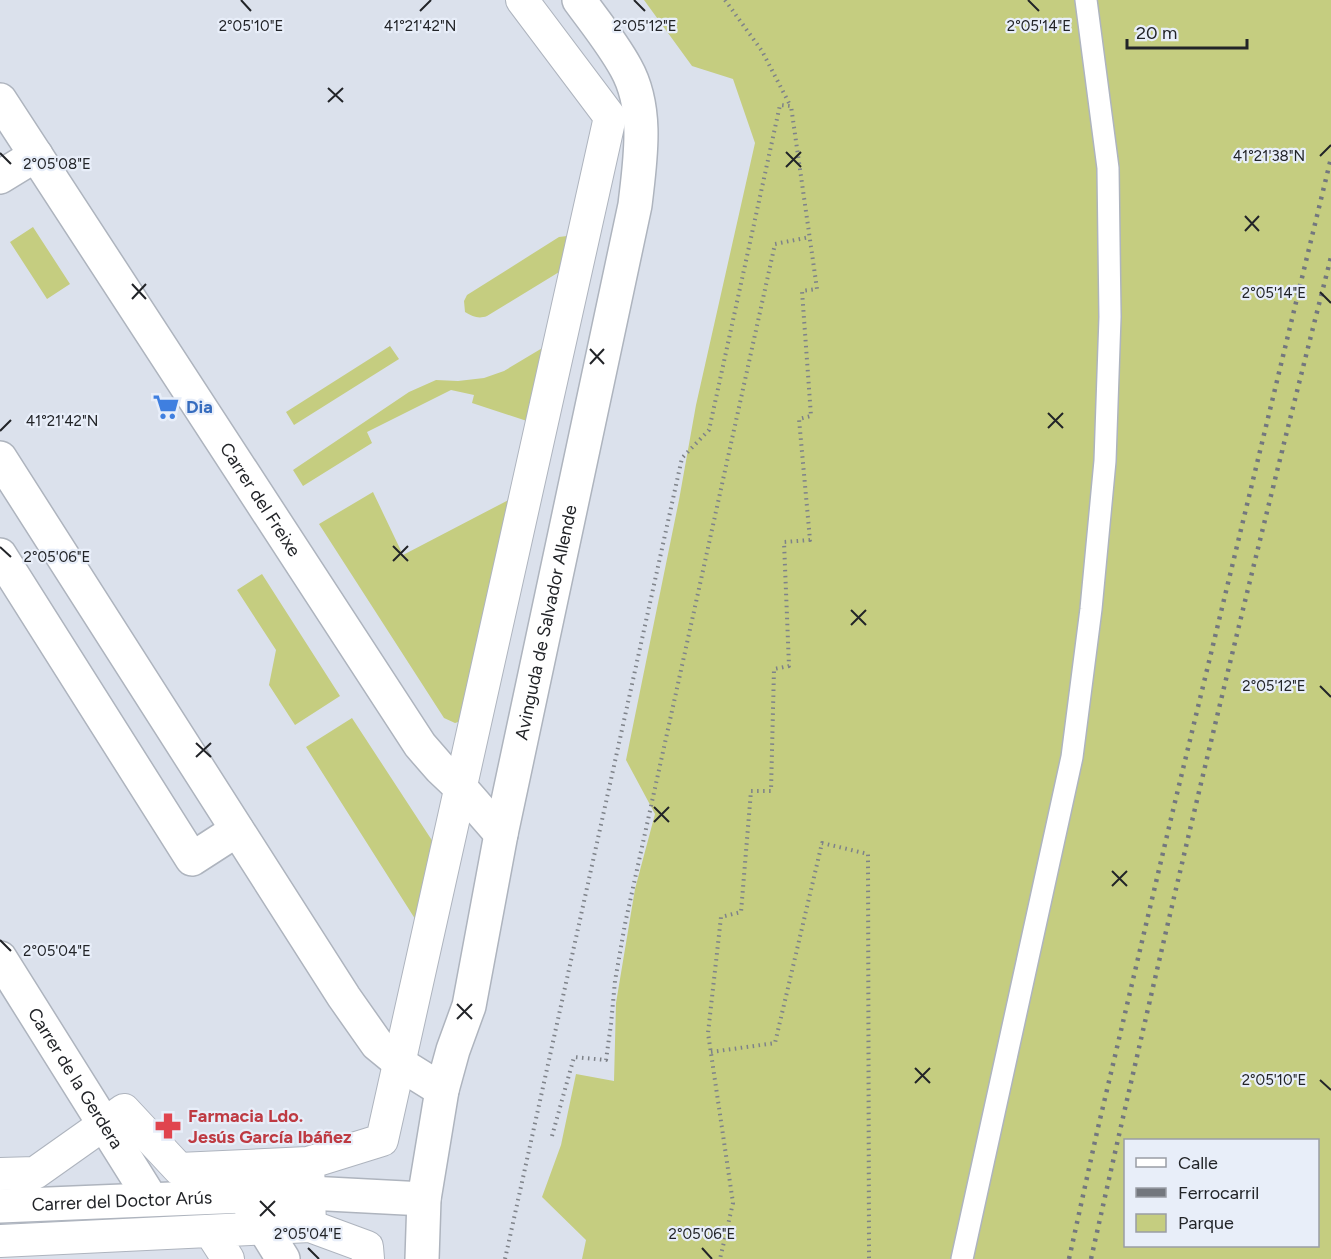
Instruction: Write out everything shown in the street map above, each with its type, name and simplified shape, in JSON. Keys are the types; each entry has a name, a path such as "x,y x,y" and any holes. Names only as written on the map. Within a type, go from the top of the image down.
{"street":[{"path":"0,1174 35,1173 124,1110 179,1168 308,1178 382,1140 609,117 522,0"},
{"name":"Avinguda de Salvador Allende","path":"422,1259 424,1199 442,1090 469,1006 501,834 635,205 641,126 637,97 628,70 579,0"},
{"name":"Carrer del Freixe","path":"0,100 420,745 501,834"},
{"path":"0,177 36,155"},
{"path":"0,458 344,997 377,1044 400,1063 442,1090"},
{"path":"0,555 192,859 237,830"},
{"name":"Carrer de la Gerdera","path":"0,958 151,1199"},
{"path":"308,1178 310,1226"},
{"name":"Carrer del Doctor Arús","path":"0,1206 283,1196 308,1178 424,1199"},
{"path":"244,1196 283,1259"},
{"path":"0,1241 310,1226 367,1247 368,1259"},
{"path":"210,1231 228,1259"}],"lane":[{"path":"962,1259 1072,757 1091,609 1105,461 1110,317 1108,168 1086,0"}],"path":[{"path":"720,1259 734,1203 708,1033 721,917 741,912 751,791 771,791 774,669 789,666 784,542 810,540 799,419 811,416 802,291 817,289 790,106 762,51 725,0"},
{"path":"505,1259 682,458 709,430 780,105 790,106"},
{"path":"552,1136 574,1057 606,1060 615,981 625,924 775,244 810,237"},
{"path":"711,1052 775,1043 822,843 868,854 869,1259"}],"green space":[{"path":"644,0 1331,0 1331,1259 582,1259 586,1240 542,1197 561,1145 576,1074 614,1081 616,1003 635,889 655,814 626,760 696,405 755,143 733,79 692,66"},
{"path":"33,227 70,284 47,299 10,242"},
{"path":"559,237 572,238 564,269 487,316 476,317 465,312 464,301 467,295"},
{"path":"390,346 399,359 294,425 286,412"},
{"path":"544,347 536,424 472,403 474,395 451,390 367,432 372,443 303,486 293,470 409,392 436,380 458,381 484,378 504,371"},
{"path":"373,492 403,555 520,494 468,719 455,723 444,718 319,524"},
{"path":"262,574 340,696 295,725 269,685 276,650 237,590"},
{"path":"352,718 435,845 424,933 306,747"}],"railway":[{"path":"1069,1259 1174,806 1331,158"},
{"path":"1091,1259 1207,757 1331,257"}],"place":[{"name":"Dia","path":"166,407"},
{"name":"Farmacia Ldo. Jesús García Ibáñez","path":"168,1126"}]}
